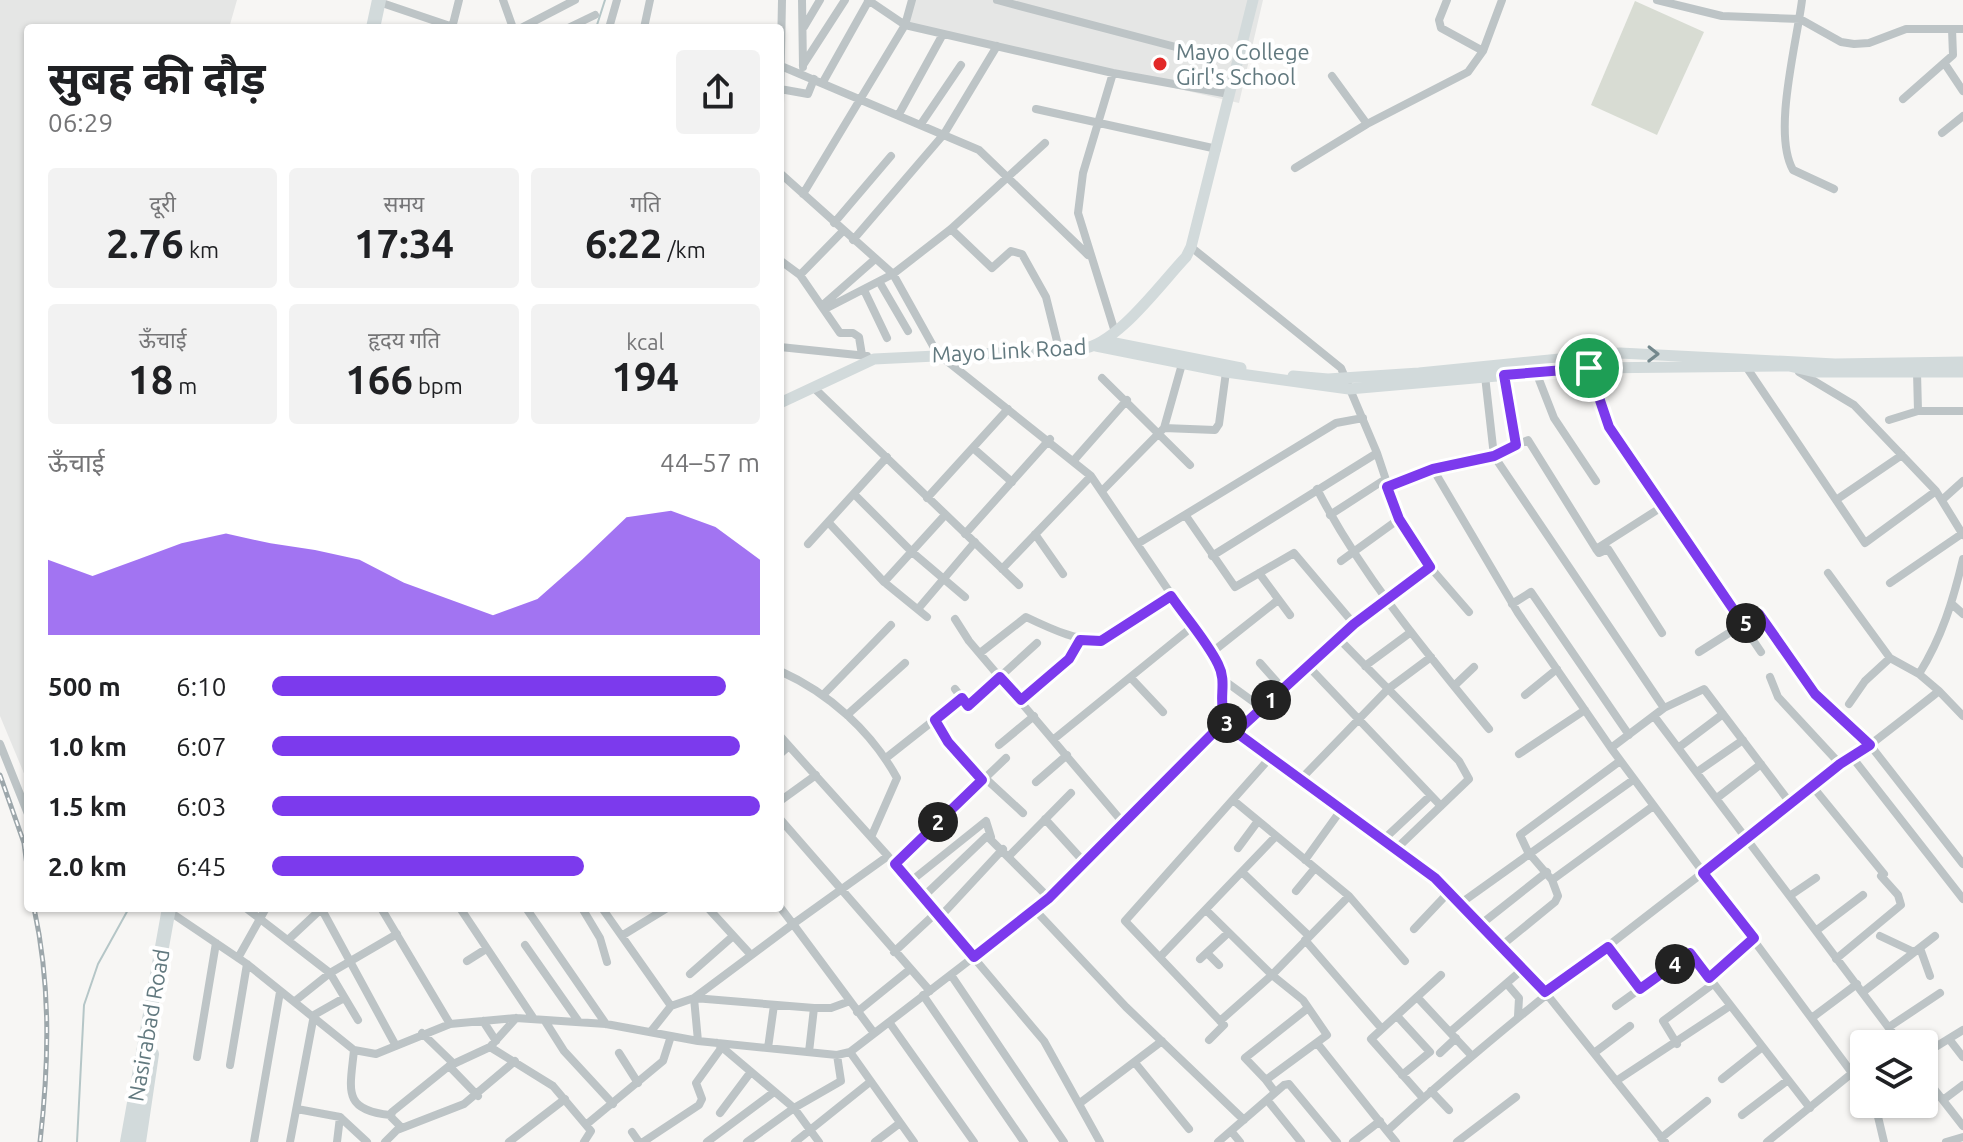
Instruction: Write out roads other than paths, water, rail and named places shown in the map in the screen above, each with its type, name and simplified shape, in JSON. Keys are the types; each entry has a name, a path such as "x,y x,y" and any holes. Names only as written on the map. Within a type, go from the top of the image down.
{"highway":[{"path":"374,24 383,1"},
{"path":"381,24 383,1"},
{"name":"Nasirabad Road","path":"127,1142 174,912"},
{"name":"Nasirabad Road","path":"139,1142 174,912"}],"street":[{"path":"455,24 459,0"},
{"path":"503,0 512,24"},
{"path":"529,24 575,0"},
{"path":"610,24 617,0"},
{"path":"645,24 650,0"},
{"path":"782,0 782,24"},
{"path":"802,0 803,70"},
{"path":"803,28 820,0"},
{"path":"803,70 845,0"},
{"path":"784,90 808,94 868,0 905,25 1113,73 1229,94"},
{"path":"803,194 905,25 912,0"},
{"path":"997,0 1210,56"},
{"name":"Mayo Link Road","path":"784,401 868,357 1059,349 1100,343 1115,332 1186,257 1191,247 1253,0"},
{"path":"1447,0 1439,20 1441,28 1483,51"},
{"path":"1295,168 1367,124 1460,78 1483,51 1502,0"},
{"path":"1657,0 1722,16 1800,19 1841,42 1854,44 1869,43 1906,29 1963,29"},
{"path":"1802,0 1786,121 1788,158 1797,173 1834,189"},
{"path":"383,1 446,24"},
{"path":"576,24 595,15"},
{"path":"1903,99 1955,52 1952,29"},
{"path":"899,114 943,34"},
{"path":"853,240 944,134 997,46"},
{"path":"1945,64 1963,91"},
{"path":"921,124 961,65"},
{"path":"784,67 803,70 818,80 979,150 1088,255"},
{"path":"1113,73 1097,123 1078,213 1088,255 1115,332"},
{"path":"1332,76 1367,124"},
{"path":"1036,109 1217,149"},
{"path":"1942,133 1963,116"},
{"path":"825,306 880,283 893,274 951,229 1045,143"},
{"path":"834,223 891,156"},
{"path":"784,177 893,274 937,353 1075,459 1103,490 1211,653 1222,679 1220,700 1225,721 1269,759 1396,849 1461,903 1545,992 1663,1140 1707,1101"},
{"path":"951,229 992,268 1011,251 1022,254 1046,297 1059,349"},
{"path":"800,275 843,231"},
{"path":"1191,247 1332,360 1348,383 1363,418 1399,519 1430,567 1469,612"},
{"path":"825,306 874,260"},
{"path":"784,263 800,275 825,306 840,333 855,333 868,357"},
{"path":"880,283 908,331"},
{"path":"864,290 887,338"},
{"path":"1100,343 1348,383 1587,355 1835,364 1963,362"},
{"path":"1100,343 1226,372 1348,383 1743,361"},
{"path":"784,347 868,357"},
{"path":"1587,355 1609,427 1665,505 1761,652"},
{"path":"1743,361 1865,543 1963,481"},
{"path":"1789,363 1815,372 1963,372"},
{"path":"1789,363 1854,405 1939,496 1963,534 1890,583"},
{"path":"1103,490 1161,431 1182,364"},
{"path":"1161,431 1215,430 1219,424 1226,372"},
{"path":"1536,372 1554,418 1596,481"},
{"path":"1917,372 1918,411"},
{"path":"1504,375 1516,445"},
{"path":"1485,376 1494,456 1664,708"},
{"path":"1102,378 1161,431 1190,465"},
{"path":"813,387 1019,585"},
{"path":"1075,459 1127,400"},
{"path":"927,498 1008,409"},
{"path":"1889,420 1918,411 1963,411"},
{"path":"1137,544 1336,423 1363,418"},
{"path":"965,534 1050,439"},
{"path":"1330,515 1386,484 1433,469 1494,456 1528,440 1596,549 1599,553 1608,549 1662,633"},
{"path":"973,448 1012,482"},
{"path":"1212,556 1377,453"},
{"path":"1836,500 1902,455"},
{"path":"808,544 887,457"},
{"path":"1433,469 1512,604 1633,780 1813,1017 1850,1072"},
{"path":"1002,569 1091,476"},
{"path":"1317,489 1330,515 1411,632 1489,729"},
{"path":"854,494 912,552 965,597"},
{"path":"1596,549 1665,505"},
{"path":"884,582 945,515"},
{"path":"1186,516 1235,587 1288,553 1299,555 1354,624"},
{"path":"1341,561 1399,519"},
{"path":"829,523 884,582 927,617"},
{"path":"1035,534 1063,574"},
{"path":"918,609 975,542"},
{"path":"1919,674 1937,646 1953,605 1963,559"},
{"path":"1236,732 1354,624 1430,567"},
{"path":"1259,573 1290,615"},
{"path":"1828,573 1890,658 1919,674 1963,716"},
{"path":"1512,604 1531,592 1629,735"},
{"path":"980,653 1026,617 1080,640 1101,641 1171,596"},
{"path":"1211,653 1278,600"},
{"path":"1953,605 1963,614"},
{"path":"1699,652 1759,614 1815,694 1870,745 1963,864"},
{"path":"955,619 1125,825"},
{"path":"823,695 891,625"},
{"path":"1054,739 1192,627"},
{"path":"1365,666 1411,632"},
{"path":"1338,638 1459,761 1469,779 1396,849"},
{"path":"1021,700 1069,659 1080,640"},
{"path":"955,689 968,706 1037,643"},
{"path":"1299,781 1388,689 1431,657"},
{"path":"1849,704 1865,681 1890,658"},
{"path":"847,715 905,663"},
{"path":"1260,663 1283,689"},
{"path":"1308,666 1441,806"},
{"path":"1454,686 1474,667"},
{"path":"1525,695 1557,669"},
{"path":"784,673 823,695 847,715 886,758 897,778 872,835"},
{"path":"1770,677 1778,697 1840,764"},
{"path":"1131,678 1163,712"},
{"path":"1222,679 1262,708"},
{"path":"1611,748 1664,708 1704,689 1791,804"},
{"path":"1387,1131 1545,992 1608,947 1840,764 1870,745 1939,691"},
{"path":"886,758 962,698"},
{"path":"1519,754 1585,710"},
{"path":"1678,748 1723,714"},
{"path":"999,745 1034,716"},
{"path":"1654,716 1891,1030"},
{"path":"935,720 948,742 1023,813"},
{"path":"175,912 314,1015 354,1050 376,1054 450,1024 516,1018 606,1024 652,1030 719,1045 837,1055 850,1052 1049,898 1125,825 1225,721"},
{"path":"784,740 872,835 1044,1041 1100,1142"},
{"path":"1697,772 1743,740"},
{"path":"0,744 24,804"},
{"path":"784,750 789,746"},
{"path":"1036,782 1067,755"},
{"path":"1852,757 1963,899"},
{"path":"895,864 1006,758"},
{"path":"1209,1040 1224,1025 1125,921 1269,759"},
{"path":"1501,946 1555,902 1558,896 1550,876 1520,840 1524,831 1620,761"},
{"path":"1717,798 1761,764"},
{"path":"784,798 816,775"},
{"path":"1461,903 1528,852 1633,780"},
{"path":"1813,787 1898,895 1901,905 1836,959"},
{"path":"894,952 1071,793"},
{"path":"1383,840 1430,796"},
{"path":"1233,800 1349,896 1405,961"},
{"path":"1480,925 1652,807"},
{"path":"1305,860 1341,810"},
{"path":"1045,819 1085,863"},
{"path":"911,881 986,821 991,837 1049,898"},
{"path":"1238,848 1258,821"},
{"path":"784,824 909,970 1024,1142"},
{"path":"923,897 984,836 991,837"},
{"path":"1160,957 1276,836"},
{"path":"652,1030 671,1006 694,998 888,856"},
{"path":"1296,891 1315,868"},
{"path":"1242,872 1307,938 1382,1029"},
{"path":"1791,895 1816,878"},
{"path":"1414,929 1449,892"},
{"path":"1817,930 1863,895"},
{"path":"1220,1021 1272,975 1349,896"},
{"path":"1035,910 1244,1120"},
{"path":"1206,910 1308,1008 1327,1035 1266,1080"},
{"path":"251,912 330,973 358,1020"},
{"path":"238,958 264,912"},
{"path":"289,939 318,912"},
{"path":"323,912 396,1046"},
{"path":"383,912 450,1024"},
{"path":"463,912 534,1019"},
{"path":"529,912 606,1024"},
{"path":"584,912 600,938 607,962"},
{"path":"605,912 671,1006"},
{"path":"623,935 660,912"},
{"path":"713,912 751,955"},
{"path":"784,912 874,1033"},
{"path":"1219,965 1203,956 1228,933"},
{"path":"295,1001 330,973 397,934"},
{"path":"1880,936 1917,950 1930,976"},
{"path":"1813,1017 1935,936"},
{"path":"690,974 732,937"},
{"path":"1677,1044 1663,1021 1711,981 1754,938"},
{"path":"197,1057 216,943"},
{"path":"525,945 579,1022"},
{"path":"1608,947 1640,989"},
{"path":"467,961 486,949"},
{"path":"1616,1006 1690,953 1810,1108"},
{"path":"230,1065 247,964"},
{"path":"1440,1053 1453,1035 1523,969"},
{"path":"857,1012 909,970"},
{"path":"951,975 1064,1142"},
{"path":"1423,1098 1371,1039 1441,975"},
{"path":"1507,984 1519,998 1518,1016"},
{"path":"254,1142 280,992"},
{"path":"1889,1027 1940,993"},
{"path":"1417,997 1471,1055"},
{"path":"314,1015 344,998"},
{"path":"694,998 814,1008 831,1008 850,1001"},
{"path":"694,998 698,1041"},
{"path":"768,1048 774,1005"},
{"path":"1616,1081 1677,1044 1730,1006"},
{"path":"809,1052 814,1008"},
{"path":"1275,1092 1245,1058 1308,1008"},
{"path":"290,1142 314,1015"},
{"path":"1397,1016 1430,1052 1402,1075"},
{"path":"390,1115 452,1065 493,1044 516,1018"},
{"path":"483,1021 493,1044 541,1077 587,1124 591,1131 584,1142"},
{"path":"545,1021 564,1051 613,1104"},
{"path":"889,1022 974,1142"},
{"path":"1594,1053 1630,1026"},
{"path":"1938,1046 1963,1030"},
{"path":"422,1033 478,1096"},
{"path":"587,1124 663,1061 671,1036"},
{"path":"1949,1039 1963,1057"},
{"path":"1080,1103 1136,1064 1162,1041"},
{"path":"1317,1043 1396,1142"},
{"path":"719,1045 794,1108 819,1142"},
{"path":"632,1132 641,1142 699,1105 702,1099 696,1083 719,1045"},
{"path":"1722,1079 1761,1048"},
{"path":"354,1050 350,1087 354,1102 368,1112 390,1115 402,1128"},
{"path":"850,1052 914,1142"},
{"path":"619,1053 638,1083"},
{"path":"747,1142 794,1108 841,1081 837,1055"},
{"path":"385,1142 402,1128 444,1114 478,1096 515,1061"},
{"path":"1136,1064 1189,1129"},
{"path":"720,1113 750,1073"},
{"path":"1767,1142 1850,1075"},
{"path":"1742,1115 1788,1080"},
{"path":"795,1142 870,1082"},
{"path":"1218,1142 1284,1085 1293,1086 1337,1142"},
{"path":"1943,1100 1963,1085"},
{"path":"1431,1091 1449,1110"},
{"path":"707,1142 774,1092"},
{"path":"1938,1094 1963,1126"},
{"path":"1457,1142 1516,1097"},
{"path":"509,1142 565,1099"},
{"path":"1268,1101 1301,1142"},
{"path":"297,1109 340,1117 367,1142"},
{"path":"337,1142 340,1117"},
{"path":"1878,1118 1884,1142"},
{"path":"1353,1142 1380,1121"},
{"path":"875,1142 900,1123"},
{"path":"1231,1131 1240,1142"},
{"path":"1946,1142 1963,1137"}],"waterway":[{"path":"597,24 605,0"},
{"path":"77,1142 84,1005 98,964 127,912"}],"railway":[{"path":"0,775 24,843"},
{"path":"35,912 40,937 47,1025 40,1142"}],"place":[{"name":"Mayo College Girl's School","path":"1160,64"}]}
